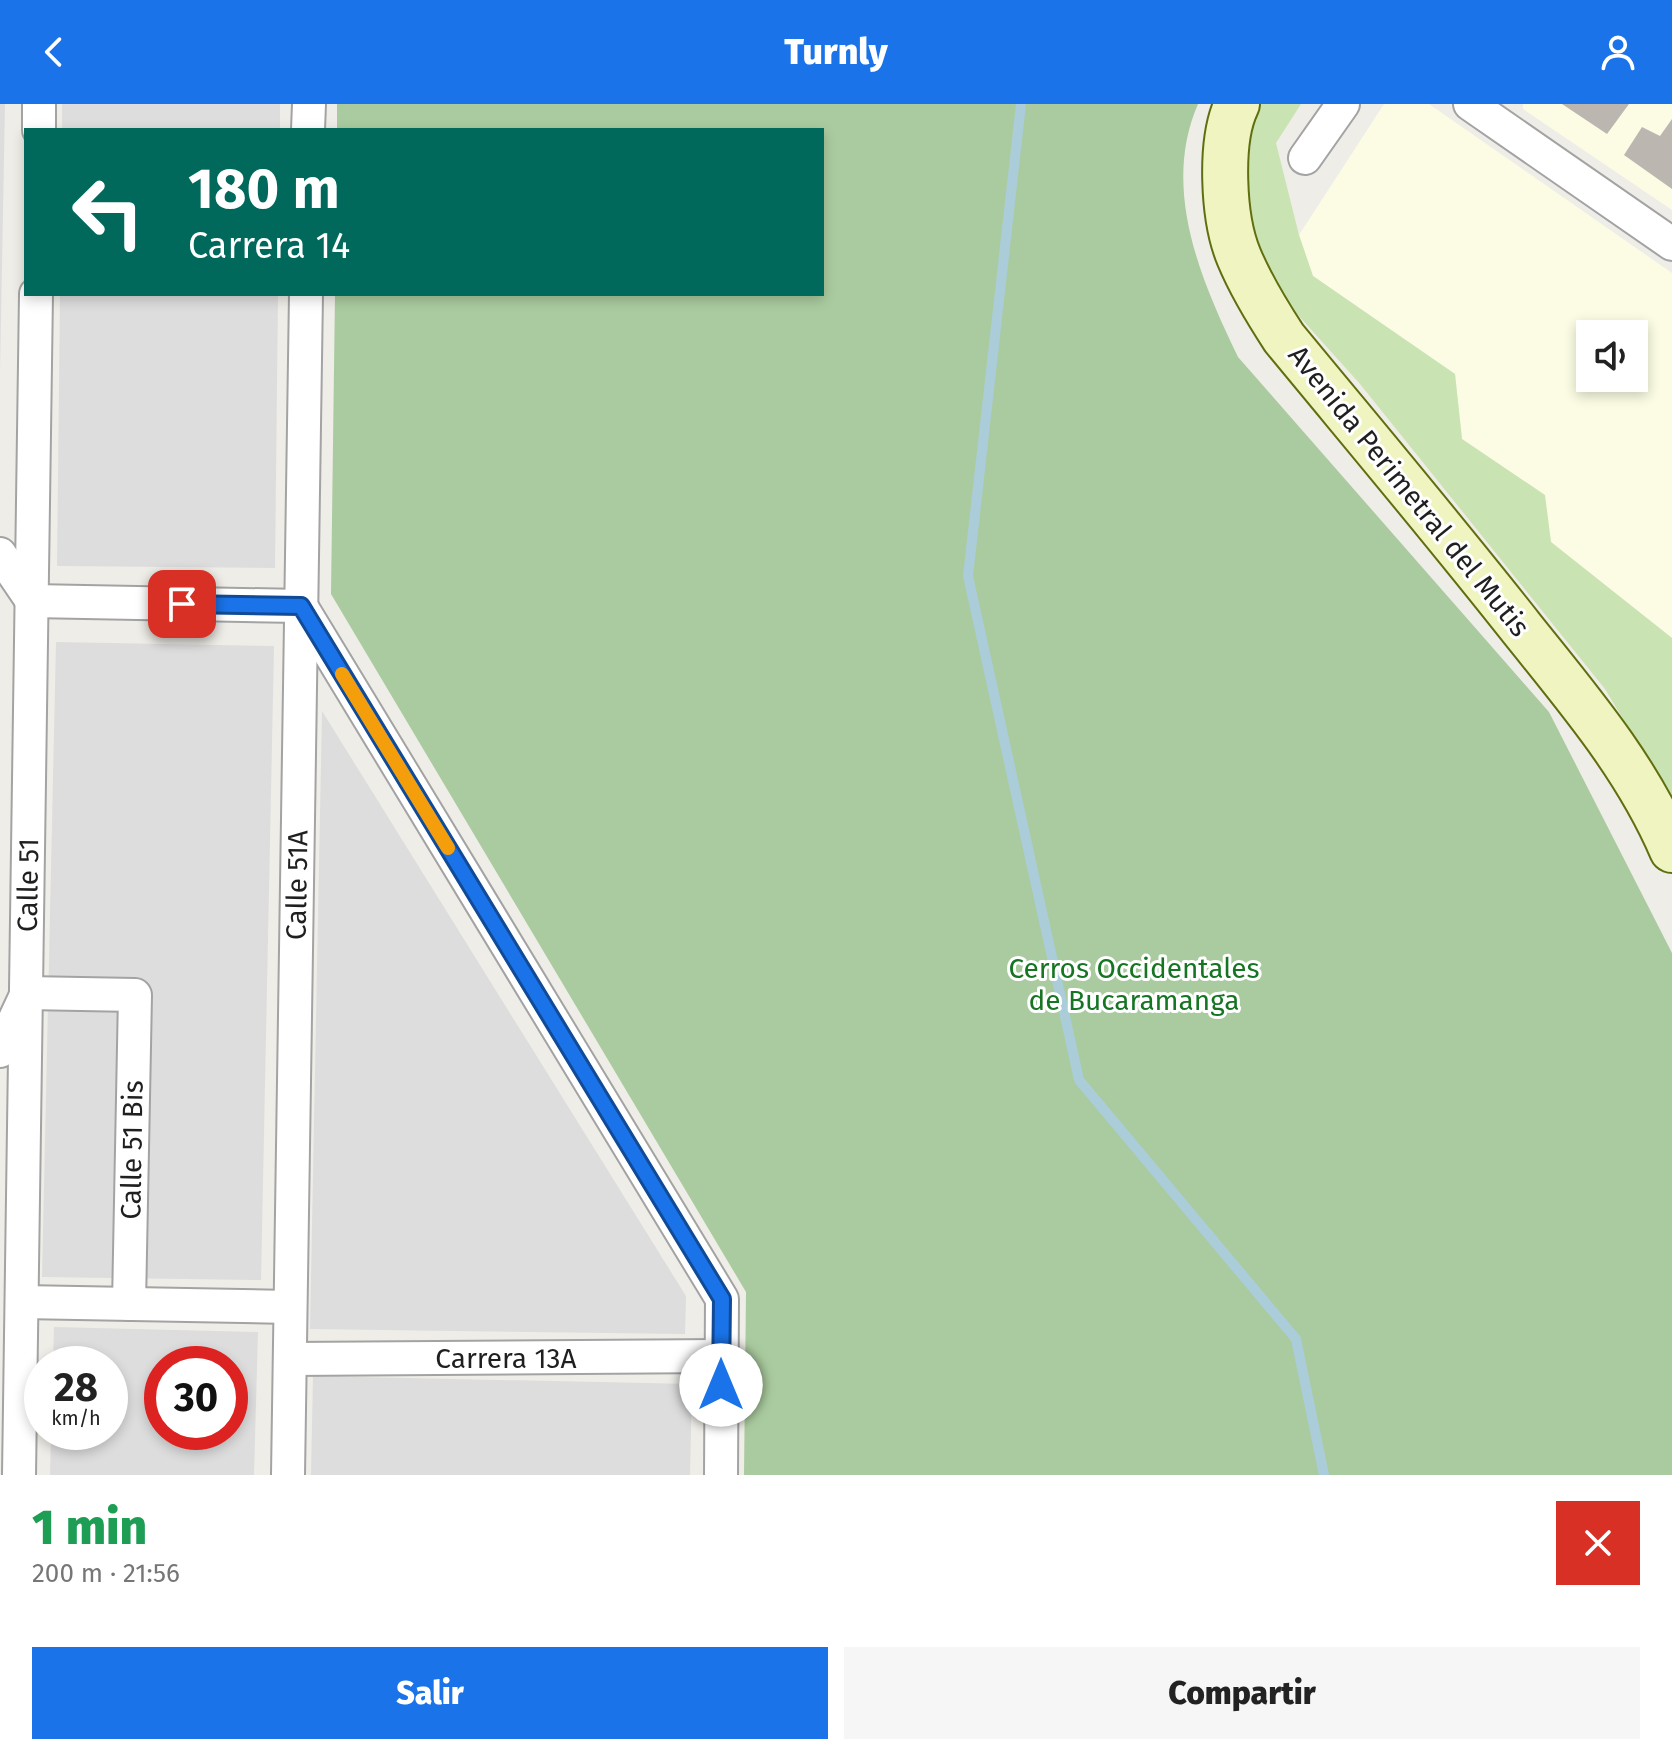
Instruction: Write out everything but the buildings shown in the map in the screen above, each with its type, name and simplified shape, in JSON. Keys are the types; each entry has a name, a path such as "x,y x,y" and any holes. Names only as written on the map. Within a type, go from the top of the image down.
{"street":[{"path":"39,104 39,128"},
{"path":"308,128 309,104"},
{"name":"Avenida Perimetral del Mutis","path":"1237,104 1225,156 1229,209 1237,253 1262,305 1284,338 1467,559 1623,756 1656,812 1672,850"},
{"path":"1305,158 1343,104"},
{"path":"1470,104 1672,244"},
{"name":"Calle 51","path":"19,1475 36,296"},
{"name":"Calle 51A","path":"288,1475 306,296"},
{"path":"0,554 32,601 301,606 722,1299 721,1475"},
{"path":"0,1051 27,993"},
{"name":"Calle 51 Bis","path":"27,993 135,995 129,1304"},
{"path":"22,1302 290,1307"},
{"name":"Carrera 13A","path":"290,1359 722,1356"}],"shaded area":[{"path":"0,104 5,104 0,372"},
{"path":"62,104 280,104 280,128 62,128"},
{"path":"1384,104 1429,104 1672,273 1672,638 1551,542 1544,495 1462,439 1455,374 1313,276 1299,235"},
{"path":"1523,104 1672,104 1672,210 1523,109"},
{"path":"60,296 278,296 275,568 57,566"},
{"path":"56,642 274,646 261,1280 42,1277"},
{"path":"322,711 686,1296 685,1334 310,1329"},
{"path":"54,1327 258,1332 254,1475 50,1475 51,1450 128,1450 128,1346 53,1346"},
{"path":"313,1376 692,1384 690,1475 311,1475"}],"green space":[{"name":"Cerros Occidentales de Bucaramanga","path":"337,104 1198,104 1188,136 1183,169 1190,234 1211,297 1238,357 1549,712 1672,953 1672,1475 744,1475 746,1292 331,594 335,296 824,296 824,128 337,128"},
{"path":"1260,104 1301,104 1276,143 1299,235 1313,276 1455,374 1462,439 1545,495 1551,542 1672,638 1672,801 1605,689 1360,384 1281,296 1256,238 1243,182 1245,139"}],"waterway":[{"path":"1021,104 968,576 1079,1080 1296,1339 1324,1475"}],"slow traffic":[{"path":"342,674 448,848"}],"route":[{"path":"182,604 301,606 722,1299 721,1385"}]}
